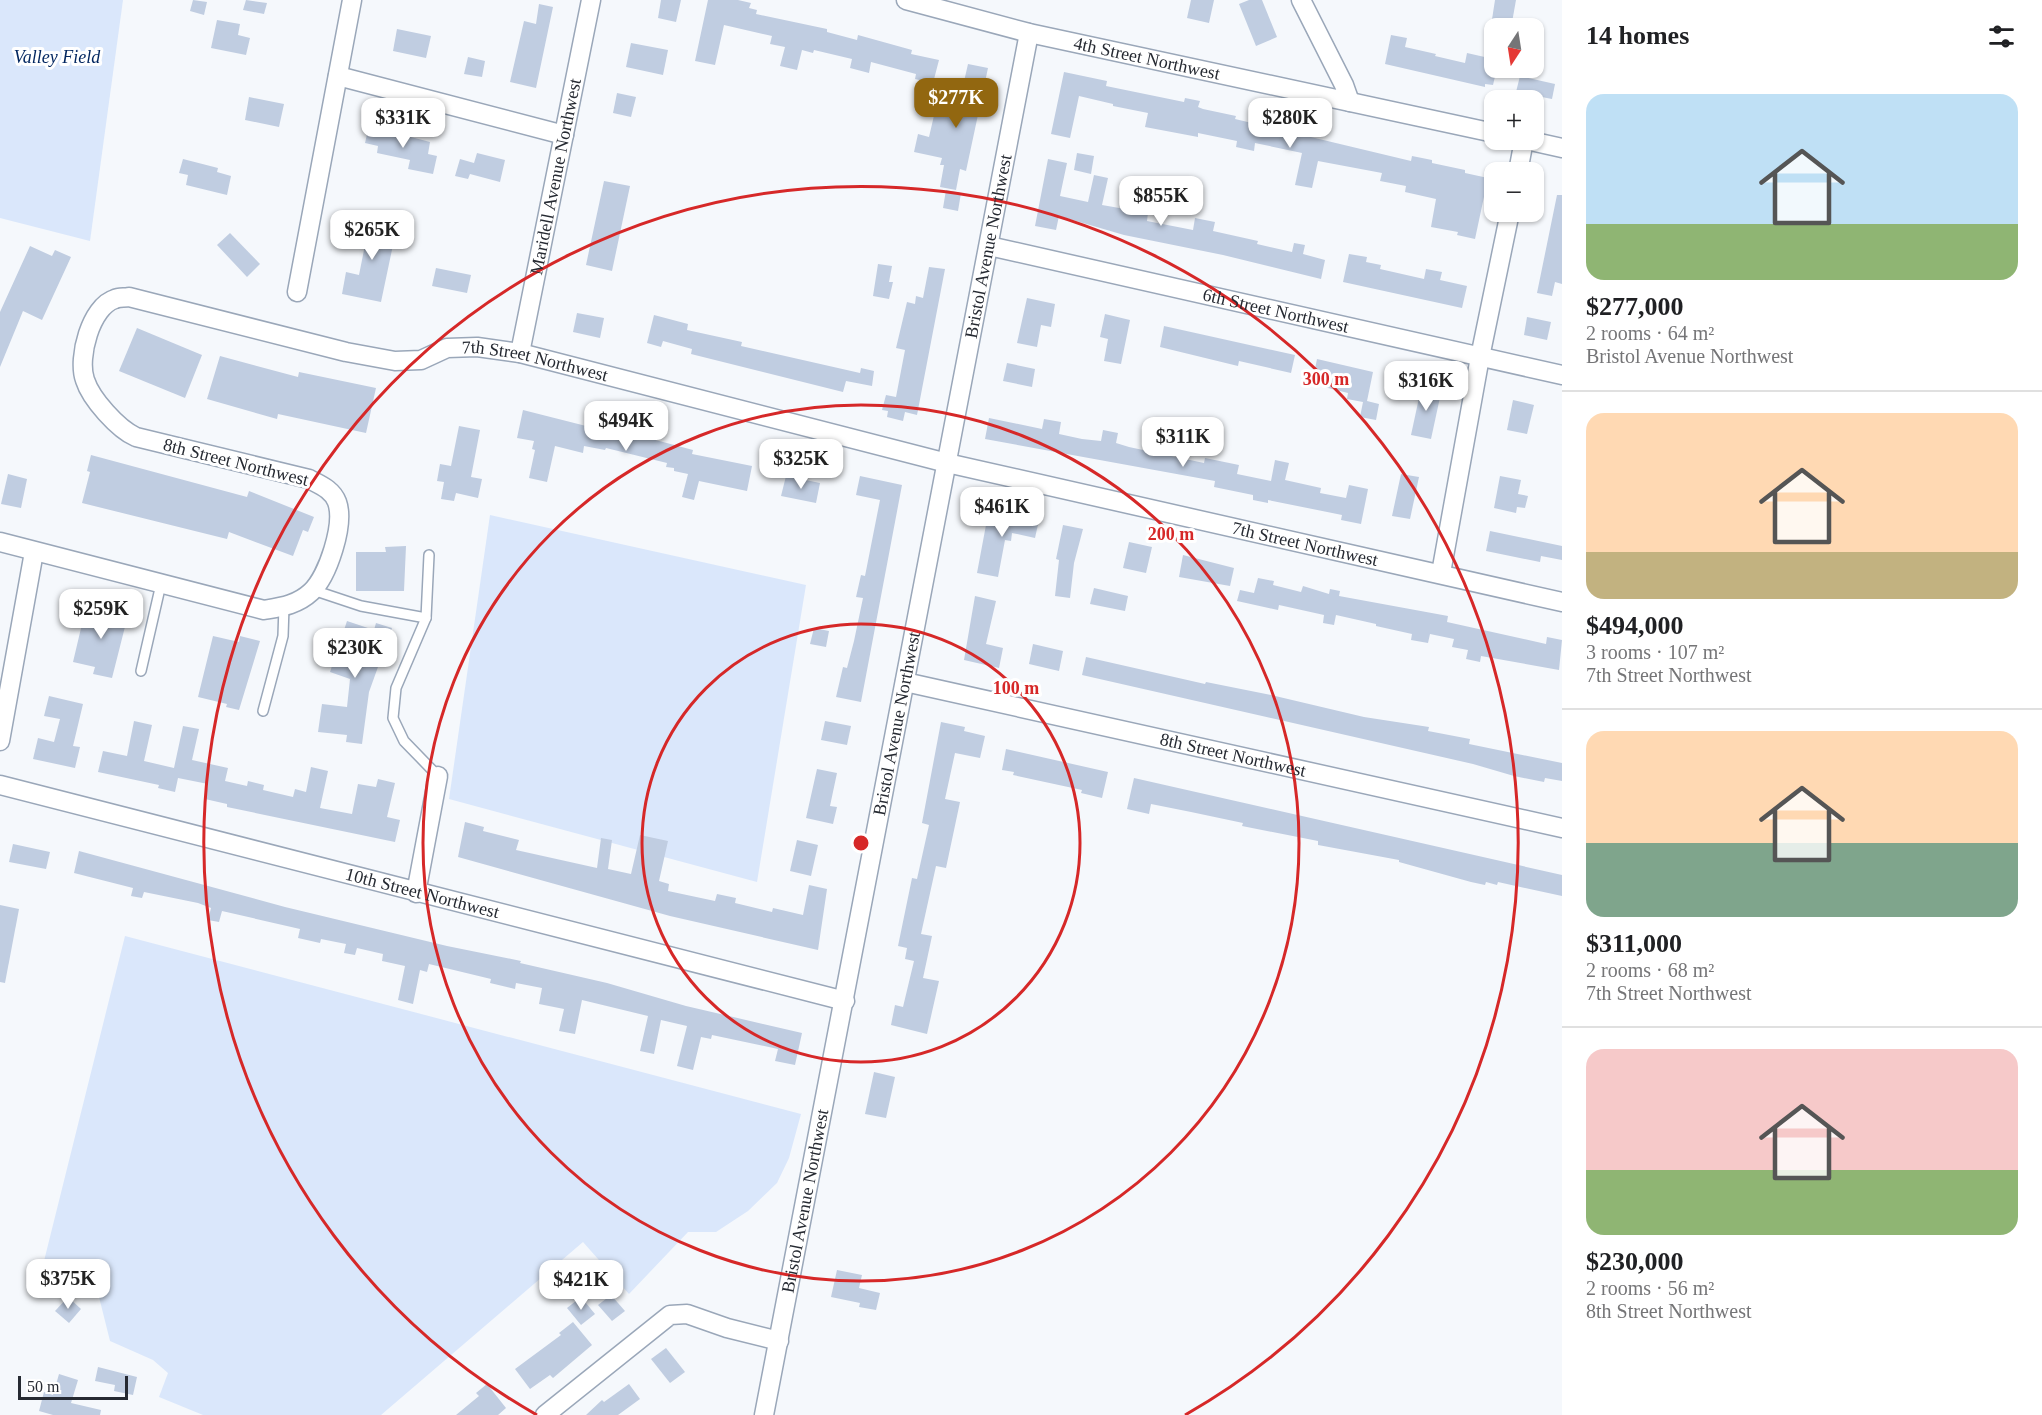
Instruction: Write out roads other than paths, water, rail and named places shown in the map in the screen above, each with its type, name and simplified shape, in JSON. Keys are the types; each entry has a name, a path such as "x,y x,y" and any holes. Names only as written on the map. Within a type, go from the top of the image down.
{"street":[{"path":"297,292 352,0"},
{"name":"Maridell Avenue Northwest","path":"520,353 591,0"},
{"name":"4th Street Northwest","path":"906,0 1029,33 1484,130"},
{"path":"1301,0 1344,85 1350,102"},
{"name":"Bristol Avenue Northwest","path":"764,1415 1029,33"},
{"path":"338,76 564,135"},
{"path":"1544,144 1562,148"},
{"path":"1441,573 1480,357 1508,222"},
{"name":"6th Street Northwest","path":"989,246 1562,375"},
{"name":"7th Street Northwest","path":"104,307 114,299 129,297 346,352 395,361 421,360 447,348 477,347 520,353 947,463 1562,602"},
{"name":"8th Street Northwest","path":"104,307 92,321 86,344 85,380 122,430 136,437 309,479 329,490 337,503 334,546 325,573 313,590 292,605 264,610 161,584"},
{"path":"0,542 161,584"},
{"path":"0,741 34,552"},
{"name":"8th Street Northwest","path":"905,682 1562,828"},
{"path":"416,893 438,776"},
{"name":"10th Street Northwest","path":"0,785 845,1001"},
{"path":"545,1415 670,1315 687,1314 727,1328 779,1341"}],"lane":[{"path":"429,555 426,618 396,688 393,718 404,741 438,776"},
{"path":"141,671 161,584"},
{"path":"313,590 361,606 426,618"},
{"path":"263,711 283,636 284,606"}],"park label":[{"name":"Valley Field","path":"57,57"}]}
